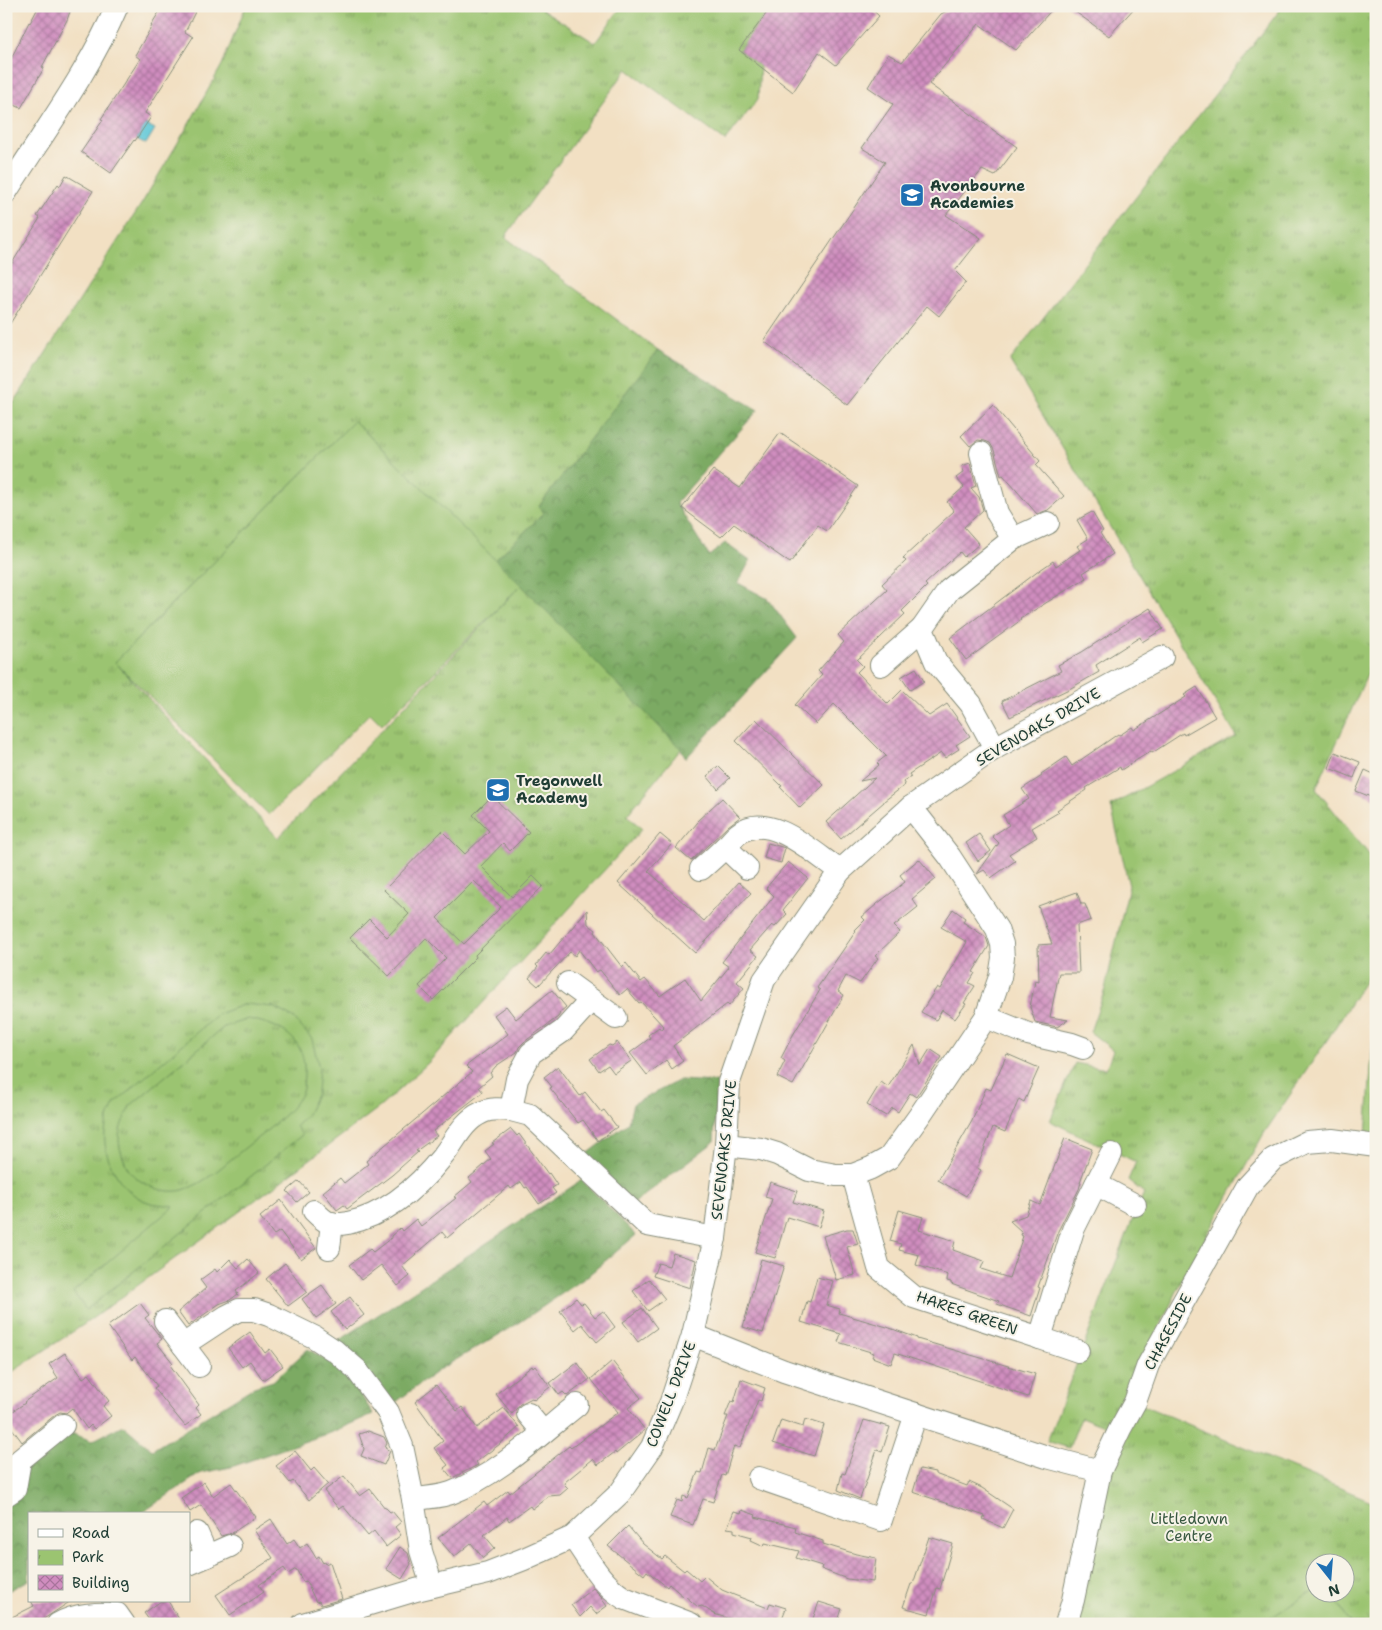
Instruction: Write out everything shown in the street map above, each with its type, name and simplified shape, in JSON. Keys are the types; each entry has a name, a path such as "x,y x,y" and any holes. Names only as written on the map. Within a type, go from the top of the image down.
{"street":[{"path":"6,192 82,72 117,6"},
{"path":"981,453 997,513 1013,539"},
{"path":"881,665 922,629 949,590 1013,539 1048,523"},
{"path":"922,629 936,662 971,704 995,748"},
{"name":"SEVENOAKS DRIVE","path":"693,1335 715,1238 726,1145 729,1082 764,980 840,871 911,807 995,748 1162,657"},
{"path":"726,1145 761,1149 777,1154 809,1170 836,1176 853,1175 872,1168 889,1158 986,1017 1000,977 1002,944 997,929 950,857 911,807"},
{"path":"701,869 738,833 749,827 760,825 780,831 840,871"},
{"path":"725,847 747,868"},
{"path":"568,983 616,1018"},
{"path":"511,1110 517,1079 531,1052 563,1031 590,1000"},
{"path":"986,1017 1028,1034 1083,1048"},
{"path":"328,1248 323,1217 339,1225 353,1222 381,1211 418,1182 443,1156 469,1121 481,1112 500,1109 530,1115 647,1225 715,1238"},
{"name":"CHASESIDE","path":"1066,1624 1073,1600 1100,1471 1135,1402 1148,1366 1248,1186 1272,1159 1307,1142 1332,1140 1376,1146"},
{"path":"1040,1338 1073,1230 1111,1154"},
{"name":"HARES GREEN","path":"853,1175 879,1268 914,1297 1078,1352"},
{"path":"1096,1184 1135,1204"},
{"path":"183,1344 239,1310 254,1310 269,1315 307,1334 335,1351 356,1369 388,1412 402,1446 421,1551 432,1586"},
{"path":"165,1321 199,1366"},
{"name":"COWELL DRIVE","path":"303,1624 432,1586 488,1573 524,1559 573,1536 620,1493 652,1447 671,1402 693,1335 777,1369 1046,1457 1100,1471"},
{"path":"413,1499 452,1493 495,1470 577,1405"},
{"path":"528,1414 543,1432"},
{"path":"759,1478 881,1520 916,1414"},
{"path":"6,1495 15,1489 20,1460 63,1425"},
{"path":"197,1533 198,1560 230,1546"},
{"path":"573,1536 602,1580 617,1594 690,1624"},
{"path":"58,1624 78,1616 122,1613"}],"green space":[{"path":"246,6 537,6 595,43 622,6 772,6 739,50 760,66 758,99 725,141 627,69 505,237 658,350 539,506 544,513 495,560 354,421 115,662 278,838 521,585 681,749 627,815 642,829 428,1063 381,1106 272,1188 86,1323 6,1376 6,415 142,203 189,124 222,65"},
{"path":"1283,6 1376,6 1376,655 1316,789 1376,863 1376,963 1263,1135 1185,1275 1109,1428 1081,1417 1069,1448 1047,1441 1144,1193 1128,1180 1136,1162 1050,1121 1075,1063 1106,1069 1113,1050 1090,1032 1105,989 1129,886 1111,806 1236,736 1010,361"},
{"path":"658,350 758,410 676,503 709,556 725,543 750,561 738,583 768,599 797,638 686,758 681,749 495,560 544,513 539,506"},
{"path":"354,421 521,585 382,725 370,713 269,815 115,662"},
{"path":"245,1004 273,1007 293,1018 312,1039 319,1068 317,1093 307,1114 296,1126 302,1135 86,1310 73,1292 174,1206 154,1204 143,1200 127,1189 114,1172 106,1152 105,1142 106,1125 111,1110 115,1103 218,1014","holes":["248,1019 271,1025 290,1036 301,1052 304,1063 302,1092 291,1108 265,1132 213,1174 191,1187 183,1190 168,1191 152,1187 137,1178 127,1167 119,1143 122,1123 130,1106 224,1027"]},
{"path":"1373,1041 1376,1041 1376,1137 1366,1135"},
{"path":"680,1080 717,1082 714,1142 633,1204 586,1155 628,1123 633,1104"},
{"path":"582,1180 636,1235 585,1278 519,1323 440,1369 392,1405 337,1342"},
{"path":"308,1349 347,1373 373,1414 332,1432 231,1467 201,1473 143,1512 28,1512 28,1581 6,1592 6,1548 9,1546 6,1529 6,1503 26,1466 71,1433 92,1441 123,1425 152,1450 254,1387 273,1381"},
{"name":"Littledown Centre","path":"1135,1402 1376,1503 1376,1624 1076,1624 1100,1471"},
{"path":"1304,1596 1304,1602 1338,1602 1351,1624 1261,1624"}],"water":[{"path":"145,124 155,129 146,144 137,139"}],"building":[{"path":"39,6 72,6 67,20 42,67 44,68 21,108 6,101 6,69"},
{"path":"163,6 198,6 185,32 193,37 145,113 151,117 111,173 81,152 140,59 135,55"},
{"path":"772,6 868,6 879,16 836,65 819,52 793,92 739,50"},
{"name":"Avonbourne Academies","path":"956,6 1055,6 1016,50 979,24 929,84 1017,147 995,176 982,170 946,215 981,238 955,271 966,282 939,316 927,306 847,405 764,341 885,162 862,148 893,104 868,87 888,54 902,62 941,14"},
{"path":"1067,6 1136,6 1109,36"},
{"path":"66,175 93,191 6,330 6,273 40,218 37,216"},
{"path":"993,405 1040,461 1036,465 1064,496 1048,510 1037,514 1003,475 1001,476 994,450 990,443 978,440 970,446 961,436"},
{"path":"780,433 858,486 827,531 818,525 790,563 734,524 721,537 682,508 713,470 740,488"},
{"path":"970,463 976,486 971,488 979,497 983,510 964,527 979,544 964,557 960,552 925,584 927,586 902,611 905,614 857,660 863,666 857,672 888,704 902,690 929,716 947,704 970,736 956,745 959,749 945,758 941,753 909,774 911,777 903,782 905,785 841,839 826,822 875,778 860,781 879,765 877,763 886,756 834,704 816,724 795,705 822,675 818,671 844,642 838,635 887,590 882,584 906,561 903,558 954,511 947,502 964,487 956,478 964,472 962,466"},
{"path":"1092,512 1103,531 1100,533 1113,554 1083,573 1086,578 1020,619 966,660 950,638 1053,561 1056,566 1080,550 1077,546 1088,539 1077,520"},
{"path":"1150,608 1163,629 1142,642 1140,637 1096,665 1099,672 1071,688 1010,717 1002,701 1061,671 1058,665 1082,652"},
{"path":"916,668 924,681 910,690 901,677"},
{"path":"1197,687 1215,717 1184,735 1183,733 1152,753 1151,751 1121,770 1120,767 1086,788 1087,790 1057,810 1059,812 1032,828 1037,837 1009,854 1015,861 991,878 984,870 977,874 999,843 992,836 1009,825 1003,815 1029,799 1022,789 1066,757 1072,766 1118,734 1120,735 1132,727 1134,730 1186,697 1184,695"},
{"path":"756,719 824,785 800,808 780,787 782,786 736,741"},
{"path":"1335,752 1360,762 1354,778 1329,768"},
{"path":"718,766 730,778 718,789 707,776"},
{"path":"1365,770 1376,775 1376,799 1356,791"},
{"path":"492,796 529,832 510,851 503,843 481,866 512,897 533,876 543,886 433,1000 419,986 446,958 426,938 389,976 350,938 369,919 387,937 409,914 384,890 442,831 465,854 489,831 473,815","holes":["474,881 501,907 464,944 437,918"]},
{"path":"722,798 740,817 691,861 676,848 697,821"},
{"path":"660,834 672,844 648,871 704,921 739,882 751,893 695,953 618,883"},
{"path":"979,834 991,851 978,861 966,843"},
{"path":"768,843 785,848 781,863 764,858"},
{"path":"919,859 936,879 912,899 918,907 894,926 900,932 875,956 878,958 860,983 846,976 838,991 844,995 793,1085 777,1077 785,1061 781,1058 820,990 817,988 855,930 865,920 862,917 905,882 900,875"},
{"path":"788,862 808,878 783,910 787,914 775,927 772,925 750,950 758,956 737,982 744,988 729,1006 727,1004 673,1046 683,1061 672,1069 666,1060 647,1075 630,1053 650,1038 648,1035 659,1027 661,1030 664,1027 627,989 620,995 600,970 596,972 579,950 575,956 570,952 538,986 529,978 538,967 536,965 546,953 549,955 587,910 588,924 596,930 595,932 622,967 626,963 641,982 645,979 660,996 685,978 701,1001 729,967 722,962 774,896 766,888"},
{"path":"1077,892 1081,904 1085,904 1091,920 1077,925 1079,973 1059,973 1050,1017 1068,1020 1057,1027 1035,1022 1030,1007 1035,981 1039,982 1038,945 1052,944 1038,906"},
{"path":"953,909 965,918 963,922 986,937 989,946 973,972 975,973 969,983 975,986 964,1003 966,1004 955,1019 942,1010 936,1020 921,1012 937,987 940,989 967,942 941,927"},
{"path":"552,990 566,1007 559,1013 558,1017 524,1042 517,1052 496,1066 490,1073 492,1076 479,1087 483,1092 433,1131 437,1136 416,1151 418,1152 392,1175 347,1209 344,1205 337,1210 323,1192 340,1178 344,1183 368,1164 366,1161 472,1072 466,1066 508,1034 494,1015 506,1006 516,1019"},
{"path":"617,1042 631,1061 614,1073 608,1065 599,1071 590,1059 609,1045 612,1046"},
{"path":"914,1045 920,1065 930,1049 942,1057 916,1097 910,1093 898,1112 892,1108 886,1116 867,1105 881,1082 888,1087"},
{"path":"1007,1054 1039,1068 1024,1102 1019,1099 1005,1132 993,1127 977,1168 981,1170 966,1196 938,1180 972,1121 986,1088 991,1090"},
{"path":"558,1066 580,1096 585,1092 601,1112 604,1110 617,1127 598,1141 583,1120 578,1123 550,1088 552,1087 544,1077"},
{"path":"511,1129 517,1136 519,1134 549,1173 557,1185 552,1188 556,1193 539,1204 521,1182 511,1189 509,1186 447,1238 442,1232 402,1266 410,1276 398,1286 381,1265 361,1280 349,1265 370,1249 373,1252 400,1228 402,1231 416,1219 421,1226 456,1198 454,1197 472,1182 469,1178 491,1159 485,1151 494,1144 492,1143"},
{"path":"1065,1138 1092,1149 1079,1189 1058,1231 1038,1287 1040,1288 1031,1316 997,1304 999,1301 951,1284 951,1282 947,1281 948,1275 916,1265 919,1255 899,1250 901,1244 890,1241 899,1210 923,1217 919,1230 955,1241 953,1250 984,1261 981,1269 1009,1278 1023,1236 1021,1235 1022,1232 1010,1221 1026,1215 1031,1201 1040,1205"},
{"path":"299,1181 309,1192 297,1202 287,1191"},
{"path":"770,1182 797,1191 793,1202 824,1211 819,1227 787,1217 775,1258 755,1252 772,1199 765,1197"},
{"path":"281,1200 316,1248 301,1259 280,1231 274,1235 260,1217"},
{"path":"853,1229 858,1244 847,1247 855,1275 836,1280 823,1236"},
{"path":"673,1253 696,1260 690,1288 653,1276 658,1263 669,1266"},
{"path":"230,1259 238,1268 248,1259 259,1273 236,1291 238,1294 230,1300 219,1304 188,1326 178,1312 206,1288 200,1280 215,1269 217,1272"},
{"path":"761,1259 784,1266 763,1333 743,1327"},
{"path":"285,1263 307,1292 288,1306 266,1279"},
{"path":"817,1277 833,1281 826,1305 840,1309 839,1313 887,1327 917,1339 1035,1374 1028,1397 895,1353 891,1364 872,1357 874,1353 838,1342 841,1334 801,1322 807,1301 810,1302"},
{"path":"649,1279 665,1299 648,1311 633,1291"},
{"path":"322,1285 336,1304 316,1318 302,1299"},
{"path":"350,1297 364,1315 345,1330 331,1312"},
{"path":"576,1298 581,1304 584,1303 595,1317 603,1311 615,1327 597,1342 582,1324 575,1330 560,1311"},
{"path":"140,1303 149,1315 145,1318 162,1339 157,1343 173,1363 170,1365 199,1405 196,1408 201,1414 185,1426 154,1388 157,1386 135,1357 132,1360 108,1326"},
{"path":"642,1308 657,1328 638,1342 623,1322"},
{"path":"250,1332 265,1353 270,1349 283,1366 263,1380 250,1361 242,1367 228,1348"},
{"path":"65,1353 83,1378 89,1374 109,1401 103,1406 111,1416 94,1429 91,1425 87,1429 72,1408 66,1413 60,1412 55,1415 22,1442 6,1420 6,1416 58,1378 49,1364"},
{"path":"612,1361 641,1398 628,1408 645,1430 616,1454 615,1452 598,1465 593,1459 565,1482 564,1484 568,1488 560,1495 549,1496 532,1509 530,1506 509,1521 507,1517 484,1535 495,1548 483,1558 471,1543 454,1557 438,1538 484,1502 487,1506 508,1490 510,1493 569,1446 571,1448 618,1412 591,1379"},
{"path":"577,1362 590,1379 567,1396 563,1392 559,1395 550,1383"},
{"path":"532,1366 533,1368 535,1366 550,1387 534,1400 532,1398 520,1404 512,1414 496,1394"},
{"path":"741,1379 765,1388 761,1401 758,1400 740,1448 734,1446 725,1476 722,1475 713,1502 703,1499 693,1525 670,1517 677,1500 682,1502 683,1496 688,1498 698,1472 702,1473 709,1448 715,1450 728,1416 725,1416 731,1401 734,1402"},
{"path":"436,1385 457,1411 462,1407 477,1428 504,1408 519,1427 476,1462 478,1465 452,1478 444,1468 448,1465 434,1448 443,1441 415,1402"},
{"path":"805,1419 824,1425 814,1456 773,1443 781,1420 803,1427"},
{"path":"864,1420 890,1427 882,1452 877,1450 860,1499 838,1490 842,1473 845,1474"},
{"path":"368,1431 384,1437 387,1443 385,1448 390,1451 384,1465 361,1456 364,1449 359,1434"},
{"path":"295,1451 311,1471 314,1468 328,1484 309,1500 293,1481 290,1483 276,1466"},
{"path":"920,1469 935,1472 935,1474 967,1486 969,1482 982,1488 1013,1509 1003,1528 983,1519 985,1516 913,1492"},
{"path":"344,1476 360,1496 370,1489 385,1508 390,1512 392,1511 401,1522 395,1527 401,1535 386,1547 374,1531 368,1536 343,1506 339,1509 324,1491"},
{"path":"204,1482 213,1496 231,1483 256,1517 232,1533 221,1536 201,1505 190,1512 181,1498"},
{"path":"742,1510 756,1515 755,1517 796,1527 795,1532 823,1541 823,1544 876,1558 873,1582 847,1579 821,1569 822,1566 796,1558 799,1551 765,1543 764,1546 751,1540 752,1537 727,1528 734,1511 741,1513"},
{"path":"271,1519 287,1544 294,1539 300,1548 307,1543 316,1558 319,1556 325,1564 330,1562 342,1599 321,1605 319,1601 316,1602 306,1581 303,1582 296,1569 288,1574 284,1568 259,1585 264,1592 230,1615 216,1595 273,1558 254,1530"},
{"path":"628,1526 643,1544 662,1559 665,1556 684,1571 686,1569 700,1581 705,1576 722,1590 734,1595 768,1608 770,1603 786,1608 780,1624 746,1624 714,1614 702,1606 698,1607 669,1584 667,1587 647,1571 644,1575 608,1546"},
{"path":"929,1537 953,1544 940,1589 937,1588 929,1614 903,1607"},
{"path":"400,1547 408,1553 411,1564 402,1579 386,1569"},
{"path":"593,1588 602,1597 607,1606 596,1614 590,1607 580,1617 571,1605"},
{"path":"32,1602 69,1602 36,1624 6,1624 6,1620 34,1606"},
{"path":"160,1602 169,1602 182,1624 152,1624 144,1613"},
{"path":"819,1602 842,1609 837,1624 811,1624"}],"place":[{"name":"Avonbourne Academies","path":"912,195"},
{"name":"Tregonwell Academy","path":"498,790"}]}
